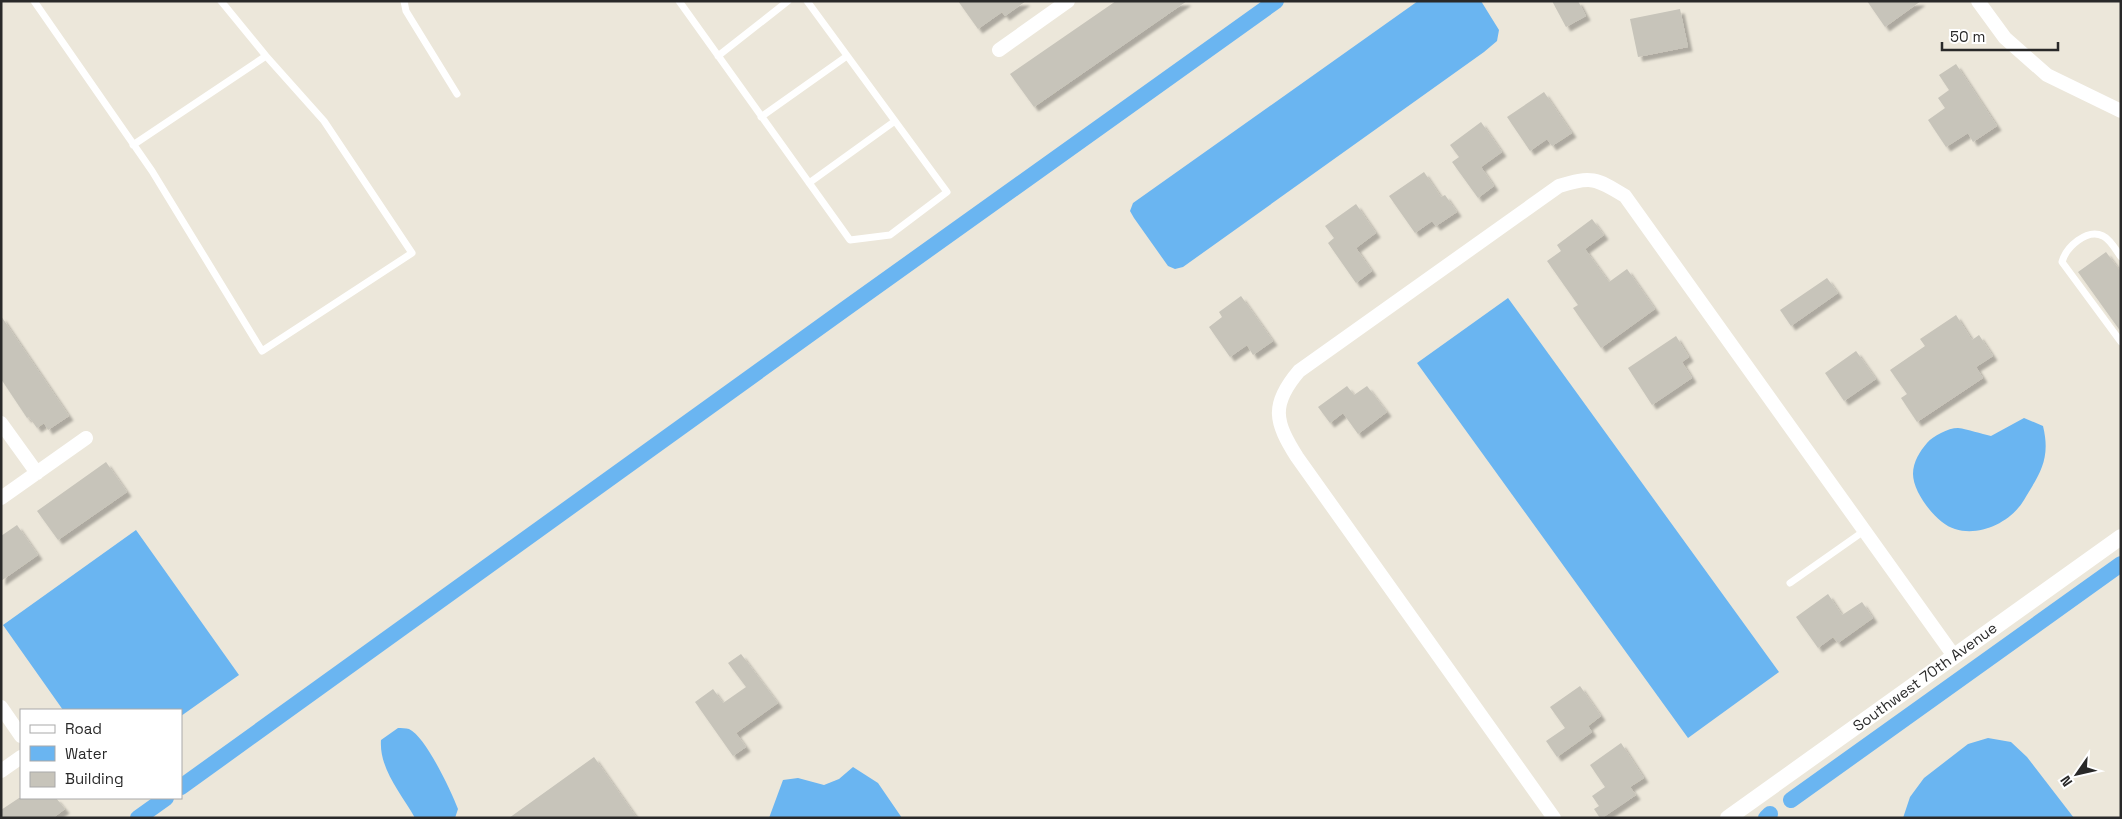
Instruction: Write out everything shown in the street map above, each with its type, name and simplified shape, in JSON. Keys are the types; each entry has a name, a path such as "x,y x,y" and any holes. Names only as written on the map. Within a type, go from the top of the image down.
{"street":[{"path":"999,50 1068,1"},
{"path":"1978,1 2005,38 2047,75 2121,110"},
{"path":"1554,818 1297,457 1283,433 1278,412 1285,387 1299,371 1559,186 1583,179 1604,183 1624,196 1954,656"},
{"path":"1,423 37,473"},
{"path":"1,498 86,438"},
{"name":"Southwest 70th Avenue","path":"1728,818 2121,536"},
{"path":"1,707 20,735"},
{"path":"1,771 20,758"}],"lane":[{"path":"34,1 133,144 262,352 412,253 324,121 266,56 221,1"},
{"path":"404,1 406,11 457,94"},
{"path":"679,1 850,240 890,235 947,192 807,1"},
{"path":"718,56 788,1"},
{"path":"133,144 266,56"},
{"path":"761,117 847,56"},
{"path":"809,183 895,121"},
{"path":"2121,257 2106,237 2088,234 2065,252 2062,262 2121,342"},
{"path":"1790,583 1864,531"}],"water":[{"path":"1418,1 1481,1 1499,30 1497,41 1183,267 1175,269 1168,266 1130,211 1133,203"},
{"path":"1508,298 1779,672 1688,738 1417,363"},
{"path":"2024,418 2043,426 2046,448 2039,473 2018,508 1994,526 1974,531 1955,529 1941,521 1927,507 1914,482 1914,465 1924,446 1933,438 1950,429 1958,428 1991,436"},
{"path":"136,530 239,675 182,715 182,709 62,709 3,625"},
{"path":"398,728 409,729 416,734 430,753 458,809 455,818 415,818 387,771 381,751 381,740"},
{"path":"1988,738 2011,742 2027,757 2074,818 1903,818 1910,797 1924,778 1968,744"},
{"path":"853,767 878,783 902,818 769,818 783,780 798,778 824,785 839,779"}],"building":[{"path":"958,1 1026,1 1005,16 1002,12 978,29"},
{"path":"1116,1 1187,1 1034,107 1010,74"},
{"path":"1552,1 1578,1 1586,16 1566,27"},
{"path":"1867,1 1921,1 1885,27"},
{"path":"1680,9 1688,47 1638,57 1630,19"},
{"path":"1956,64 1997,126 1973,142 1968,133 1946,147 1928,120 1945,108 1938,98 1949,90 1939,75"},
{"path":"1544,92 1572,133 1552,146 1547,139 1530,151 1507,117"},
{"path":"1481,122 1502,152 1481,167 1494,186 1478,198 1452,162 1459,157 1450,145"},
{"path":"1424,172 1441,197 1445,195 1457,212 1436,226 1432,221 1415,233 1389,196"},
{"path":"1356,204 1376,233 1356,248 1372,271 1356,283 1328,243 1334,238 1325,226"},
{"path":"1592,219 1604,235 1585,249 1609,282 1627,269 1655,309 1601,348 1573,308 1578,305 1547,261 1561,251 1557,245"},
{"path":"2106,252 2121,272 2121,332 2078,272"},
{"path":"1827,278 1838,293 1791,326 1780,310"},
{"path":"1241,296 1273,341 1253,355 1247,345 1230,357 1209,327 1222,317 1219,312"},
{"path":"1956,315 1972,340 1979,335 1993,356 1976,367 1983,378 1917,422 1901,398 1907,394 1890,370 1925,346 1920,339"},
{"path":"1,316 69,416 48,430 44,423 37,428 29,417 27,418 1,379"},
{"path":"1676,336 1689,357 1682,362 1692,378 1652,405 1628,368"},
{"path":"1856,351 1876,379 1844,401 1825,373"},
{"path":"1347,386 1354,395 1367,386 1387,412 1358,434 1343,413 1330,423 1318,407"},
{"path":"106,462 127,492 58,540 37,511"},
{"path":"17,525 38,555 1,581 1,536"},
{"path":"1828,594 1842,615 1862,602 1873,618 1838,643 1833,637 1818,648 1796,617"},
{"path":"741,654 778,703 736,733 746,747 733,756 695,702 713,689 723,703 746,687 728,663"},
{"path":"1580,686 1601,716 1588,726 1592,732 1557,757 1546,741 1565,728 1550,707"},
{"path":"1621,743 1644,778 1630,787 1636,795 1600,818 1594,809 1599,806 1592,796 1605,787 1590,765"},
{"path":"594,757 637,818 509,818"},
{"path":"19,798 57,799 65,809 53,818 1,818 1,810"}],"waterway":[{"path":"182,786 1276,1"},
{"path":"1791,800 2121,564"},
{"path":"138,818 165,799"},
{"path":"1766,818 1770,814"}]}
